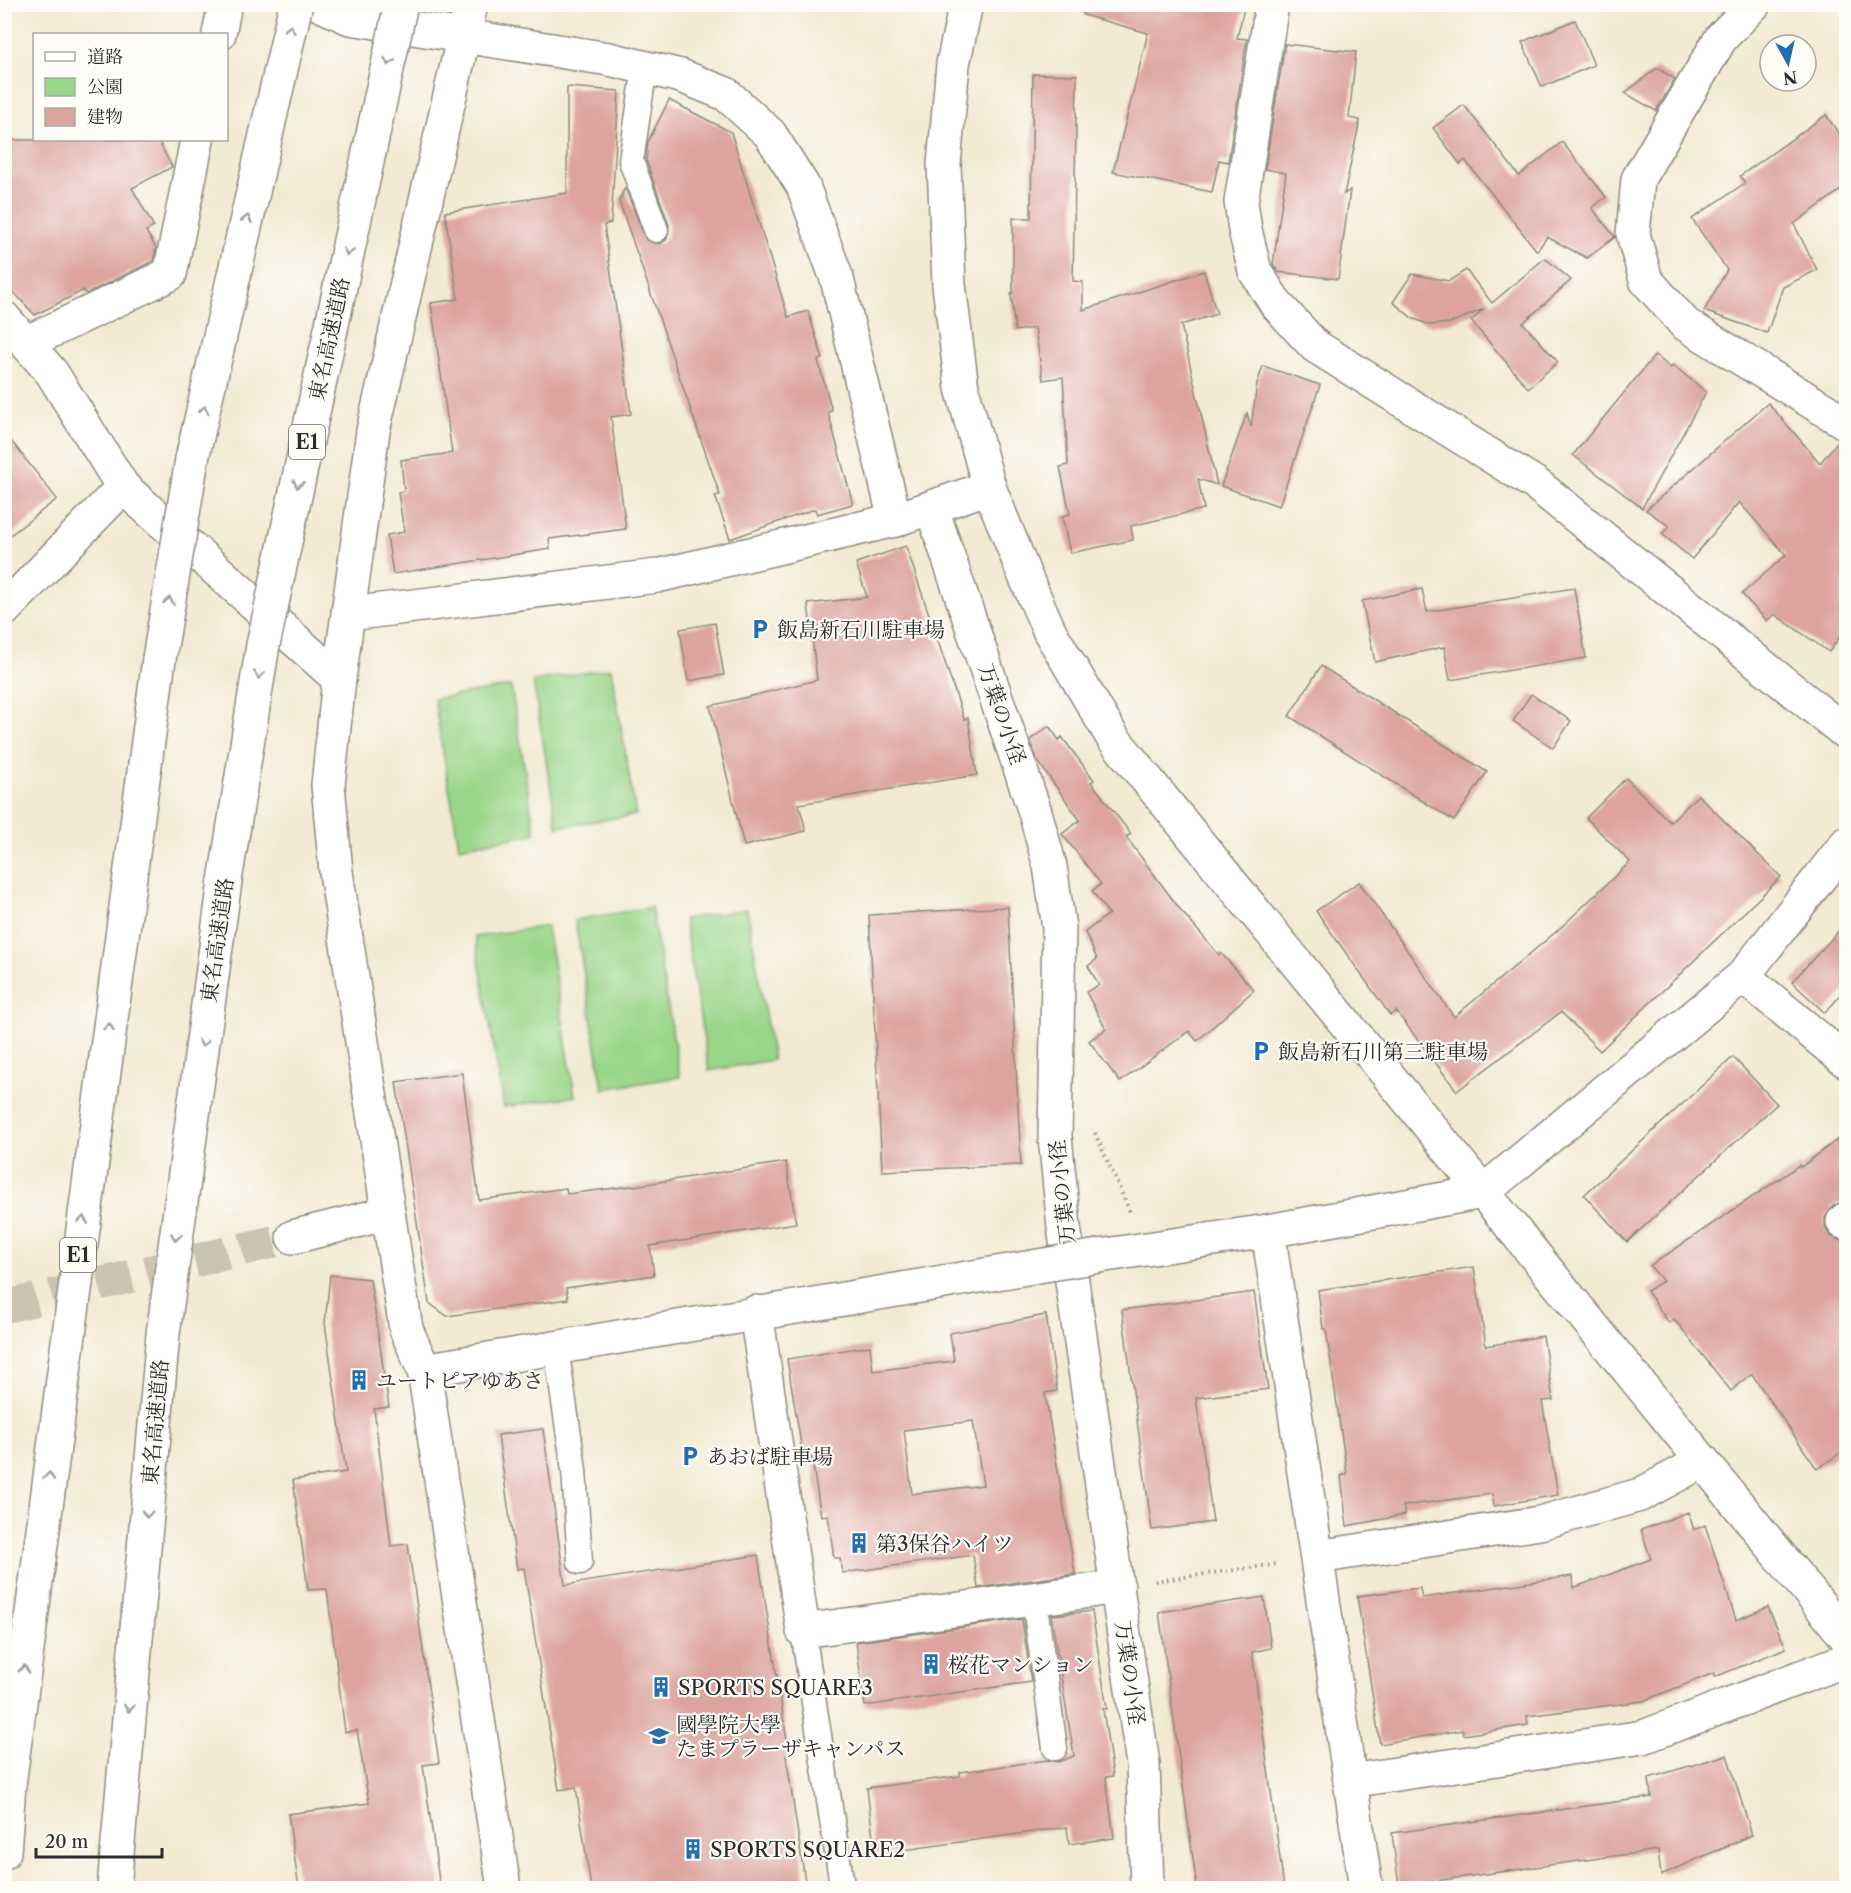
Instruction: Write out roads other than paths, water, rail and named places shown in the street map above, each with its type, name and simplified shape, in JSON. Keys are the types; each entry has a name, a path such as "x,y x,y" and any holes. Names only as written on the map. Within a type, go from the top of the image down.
{"main road":[{"path":"219,33 225,4"},
{"name":"E1","path":"4,1852 9,1785 18,1715 159,659 192,459 296,4"},
{"path":"319,4 350,18 609,58 681,76 726,94 770,134 803,186 837,279 895,520"},
{"name":"東名高速道路","path":"114,1888 163,1334 225,881 263,645 402,4"},
{"path":"471,4 373,431 339,679 328,784 336,872 406,1329 424,1370 504,1888"},
{"path":"966,4 953,64 944,164 949,285 962,388 989,487 1050,632 1113,738 1846,1637"},
{"path":"1272,4 1241,202 1255,271 1276,304 1315,346 1536,484 1846,733"},
{"path":"1754,4 1721,38 1638,179 1633,234 1646,280 1685,324 1846,423"},
{"path":"26,343 170,274 197,141"},
{"path":"4,318 52,373 123,487 339,679"},
{"path":"4,610 123,487"},
{"path":"349,614 657,576 895,520 932,509 989,487"},
{"name":"万葉の小径","path":"932,509 1035,812 1050,866 1059,928 1055,1137 1064,1227 1143,1764 1147,1888"},
{"path":"424,1370 756,1312 1268,1231 1483,1192 1743,976 1846,844"},
{"path":"1743,976 1846,1061"},
{"path":"293,1237 388,1213"},
{"path":"1268,1231 1366,1888"},
{"path":"756,1312 804,1631 1118,1587"},
{"path":"1317,1557 1540,1523 1640,1495 1703,1461"},
{"path":"1350,1781 1643,1737 1846,1660"}],"lane":[{"path":"645,67 631,161 656,230"},
{"path":"556,1347 574,1470 580,1562"},
{"path":"1034,1599 1055,1748"},
{"path":"804,1631 842,1885"}],"tunnel":[{"path":"4,1307 293,1237"}],"place":[{"name":"飯島新石川駐車場","path":"760,629"},
{"name":"飯島新石川第三駐車場","path":"1261,1051"},
{"name":"ユートピアゆあさ","path":"359,1380"},
{"name":"あおば駐車場","path":"690,1456"},
{"name":"第3保谷ハイツ","path":"859,1543"},
{"name":"桜花マンション","path":"931,1664"},
{"name":"SPORTS SQUARE3","path":"661,1687"},
{"name":"國學院大學 たまプラーザキャンパス","path":"659,1736"},
{"name":"SPORTS SQUARE2","path":"693,1849"}]}
